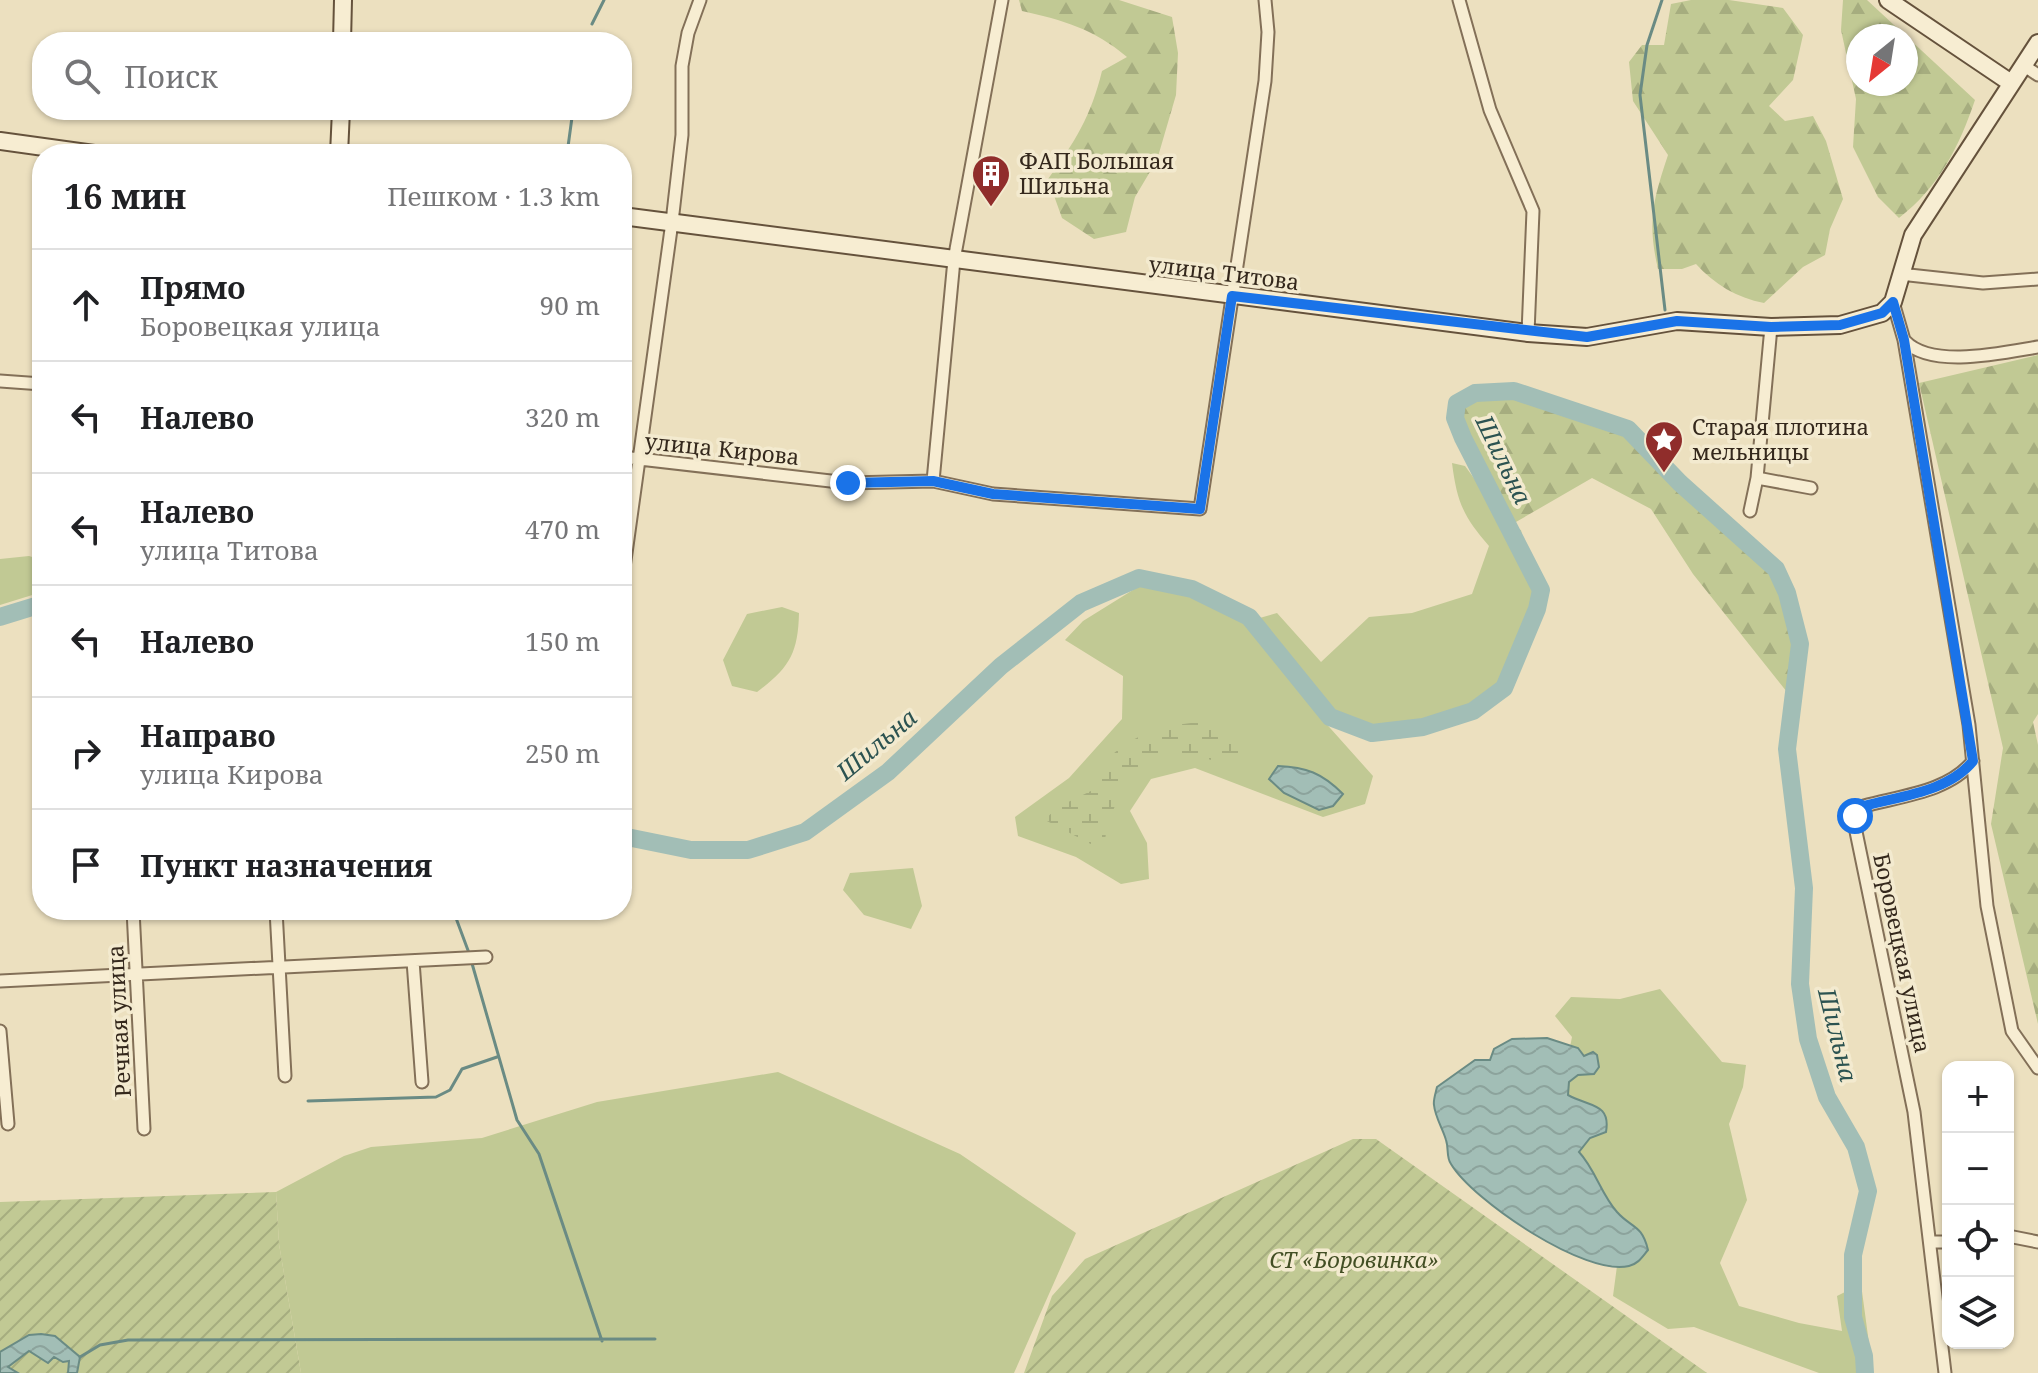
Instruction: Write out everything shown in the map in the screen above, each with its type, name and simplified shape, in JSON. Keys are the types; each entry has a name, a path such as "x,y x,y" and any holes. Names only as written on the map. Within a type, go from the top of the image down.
{"street":[{"path":"342,32 343,0"},
{"path":"632,500 653,372 672,222 682,135 682,66 688,33 700,0"},
{"path":"933,481 954,260 1002,0"},
{"path":"1232,296 1265,81 1268,32 1265,0"},
{"path":"1459,0 1490,110 1533,211 1528,333"},
{"path":"1888,0 2011,83"},
{"path":"2038,43 1913,235 1893,302 1904,340 1973,761 1987,906 2008,1010 2021,1049 2038,1068"},
{"path":"2023,65 2038,75"},
{"path":"339,144 341,120"},
{"path":"0,141 32,145"},
{"name":"улица Титова","path":"632,217 1232,296 1528,333 1587,337 1677,321 1771,327 1840,325 1882,313 1893,302"},
{"path":"1900,274 1983,283 2038,279"},
{"name":"улица Кирова","path":"632,458 848,483 933,481 993,494 1200,509 1232,296"},
{"path":"1750,511 1757,478 1771,327"},
{"path":"1904,340 1915,351 1945,357 2038,347"},
{"path":"0,381 32,383"},
{"path":"1757,478 1811,488"},
{"name":"Боровецкая улица","path":"1945,1373 1932,1242 1914,1112 1854,822 1858,810 1864,806 1938,785 1958,776 1973,761"},
{"name":"Речная улица","path":"134,920 144,1129"},
{"path":"276,920 285,1076"},
{"path":"0,981 486,957"},
{"path":"413,961 422,1082"},
{"path":"0,1031 8,1124"},
{"path":"2014,1237 2038,1242"},
{"path":"1932,1242 1942,1242"}],"green space":[{"path":"1019,0 1119,0 1172,17 1178,53 1176,95 1157,160 1135,197 1126,232 1094,239 1062,218 1048,179 1081,128 1102,71 1127,57 1078,27 1022,11"},
{"path":"1691,0 1729,0 1783,8 1803,35 1793,80 1769,106 1785,121 1813,116 1826,141 1843,199 1830,229 1825,255 1803,267 1764,303 1727,289 1696,264 1682,269 1658,269 1653,211 1668,155 1633,101 1629,62 1642,45 1664,45 1671,4"},
{"path":"1843,0 1867,0 1893,24 1846,24 1846,53 1841,30"},
{"path":"1918,47 1975,100 1946,165 1926,193 1899,218 1878,197 1853,147 1855,96 1918,96"},
{"path":"2038,355 2038,714 2033,722 2038,745 2038,1024 1991,824 2003,748 1919,383"},
{"path":"1514,391 1628,429 1680,483 1776,569 1787,593 1800,644 1791,697 1693,574 1651,509 1592,478 1509,526 1455,418 1457,403 1475,393"},
{"path":"1452,463 1465,466 1509,526 1521,530 1537,609 1517,677 1465,722 1398,739 1357,732 1314,710 1373,776 1365,804 1323,817 1195,768 1151,779 1130,811 1147,843 1149,879 1121,884 1076,857 1018,836 1015,817 1069,778 1122,719 1123,676 1065,640 1083,621 1149,580 1201,593 1242,623 1277,613 1321,662 1369,617 1412,613 1472,594 1489,546 1463,508"},
{"path":"32,557 32,595 0,605 0,559"},
{"path":"782,607 799,613 797,639 790,659 757,692 732,686 723,660 747,614"},
{"path":"1212,721 1246,742 1235,768 1186,755 1152,764 1138,774 1117,801 1110,817 1104,851 1045,820 1056,808 1095,789 1102,767 1125,744 1168,727"},
{"path":"913,868 922,906 911,929 864,915 843,890 850,873"},
{"path":"1660,989 1722,1062 1746,1065 1743,1087 1729,1124 1747,1200 1720,1263 1739,1306 1842,1331 1837,1296 1861,1284 1873,1373 1819,1373 1694,1327 1668,1329 1613,1296 1621,1236 1578,1169 1562,1088 1572,1037 1555,1016 1571,997 1620,999"},
{"path":"778,1072 960,1154 1076,1233 1014,1373 301,1373 279,1244 276,1192 344,1156 371,1147 482,1138 597,1102"},
{"name":"СТ «Боровинка»","path":"1353,1139 1376,1139 1707,1373 1024,1373 1052,1296 1085,1259"},
{"path":"276,1192 279,1244 301,1373 0,1373 0,1202"}],"water":[{"path":"1278,766 1313,772 1343,794 1333,806 1319,810 1284,793 1269,779"},
{"path":"1547,1038 1578,1048 1584,1056 1593,1052 1597,1055 1599,1067 1594,1074 1578,1075 1569,1082 1568,1095 1597,1107 1605,1116 1606,1132 1590,1138 1579,1152 1611,1205 1639,1231 1646,1242 1648,1250 1632,1265 1610,1266 1586,1260 1532,1233 1482,1197 1449,1161 1446,1140 1435,1109 1437,1087 1475,1060 1490,1060 1494,1049 1512,1039"},
{"path":"29,1335 55,1336 80,1357 77,1373 68,1373 69,1361 63,1362 54,1357 48,1363 29,1351 8,1367 18,1373 0,1373 0,1352"}],"waterway":[{"path":"592,24 604,0"},
{"path":"1662,0 1647,45 1640,95 1665,310"},
{"path":"568,144 572,120"},
{"name":"Шильна","path":"632,838 691,850 748,850 805,832 888,772 1001,666 1081,603 1139,578 1192,589 1249,617 1330,717 1372,733 1423,727 1473,711 1504,688 1537,609 1541,590 1463,438 1455,418 1457,403 1475,393 1514,391 1628,429 1680,483 1776,569 1787,593 1800,644 1787,749 1804,888 1800,984 1808,1039 1827,1097 1856,1147 1868,1191 1853,1255 1853,1317 1864,1356 1865,1373"},
{"name":"Шильна","path":"0,617 32,607"},
{"path":"457,920 469,953"},
{"path":"471,960 517,1120 539,1154 602,1341"},
{"path":"308,1101 436,1097 450,1090 462,1069 497,1057"},
{"path":"80,1357 100,1345 128,1340 655,1339"}],"place":[{"name":"ФАП Большая Шильна","path":"991,208"},
{"name":"Старая плотина мельницы","path":"1664,474"}],"route":[{"path":"848,483 933,481 993,494 1200,509 1232,296 1528,333 1587,337 1613,334 1645,324 1677,321 1771,327 1840,325 1882,313 1893,302 1904,340 1973,761 1958,776 1930,788 1864,806 1855,816"}]}
